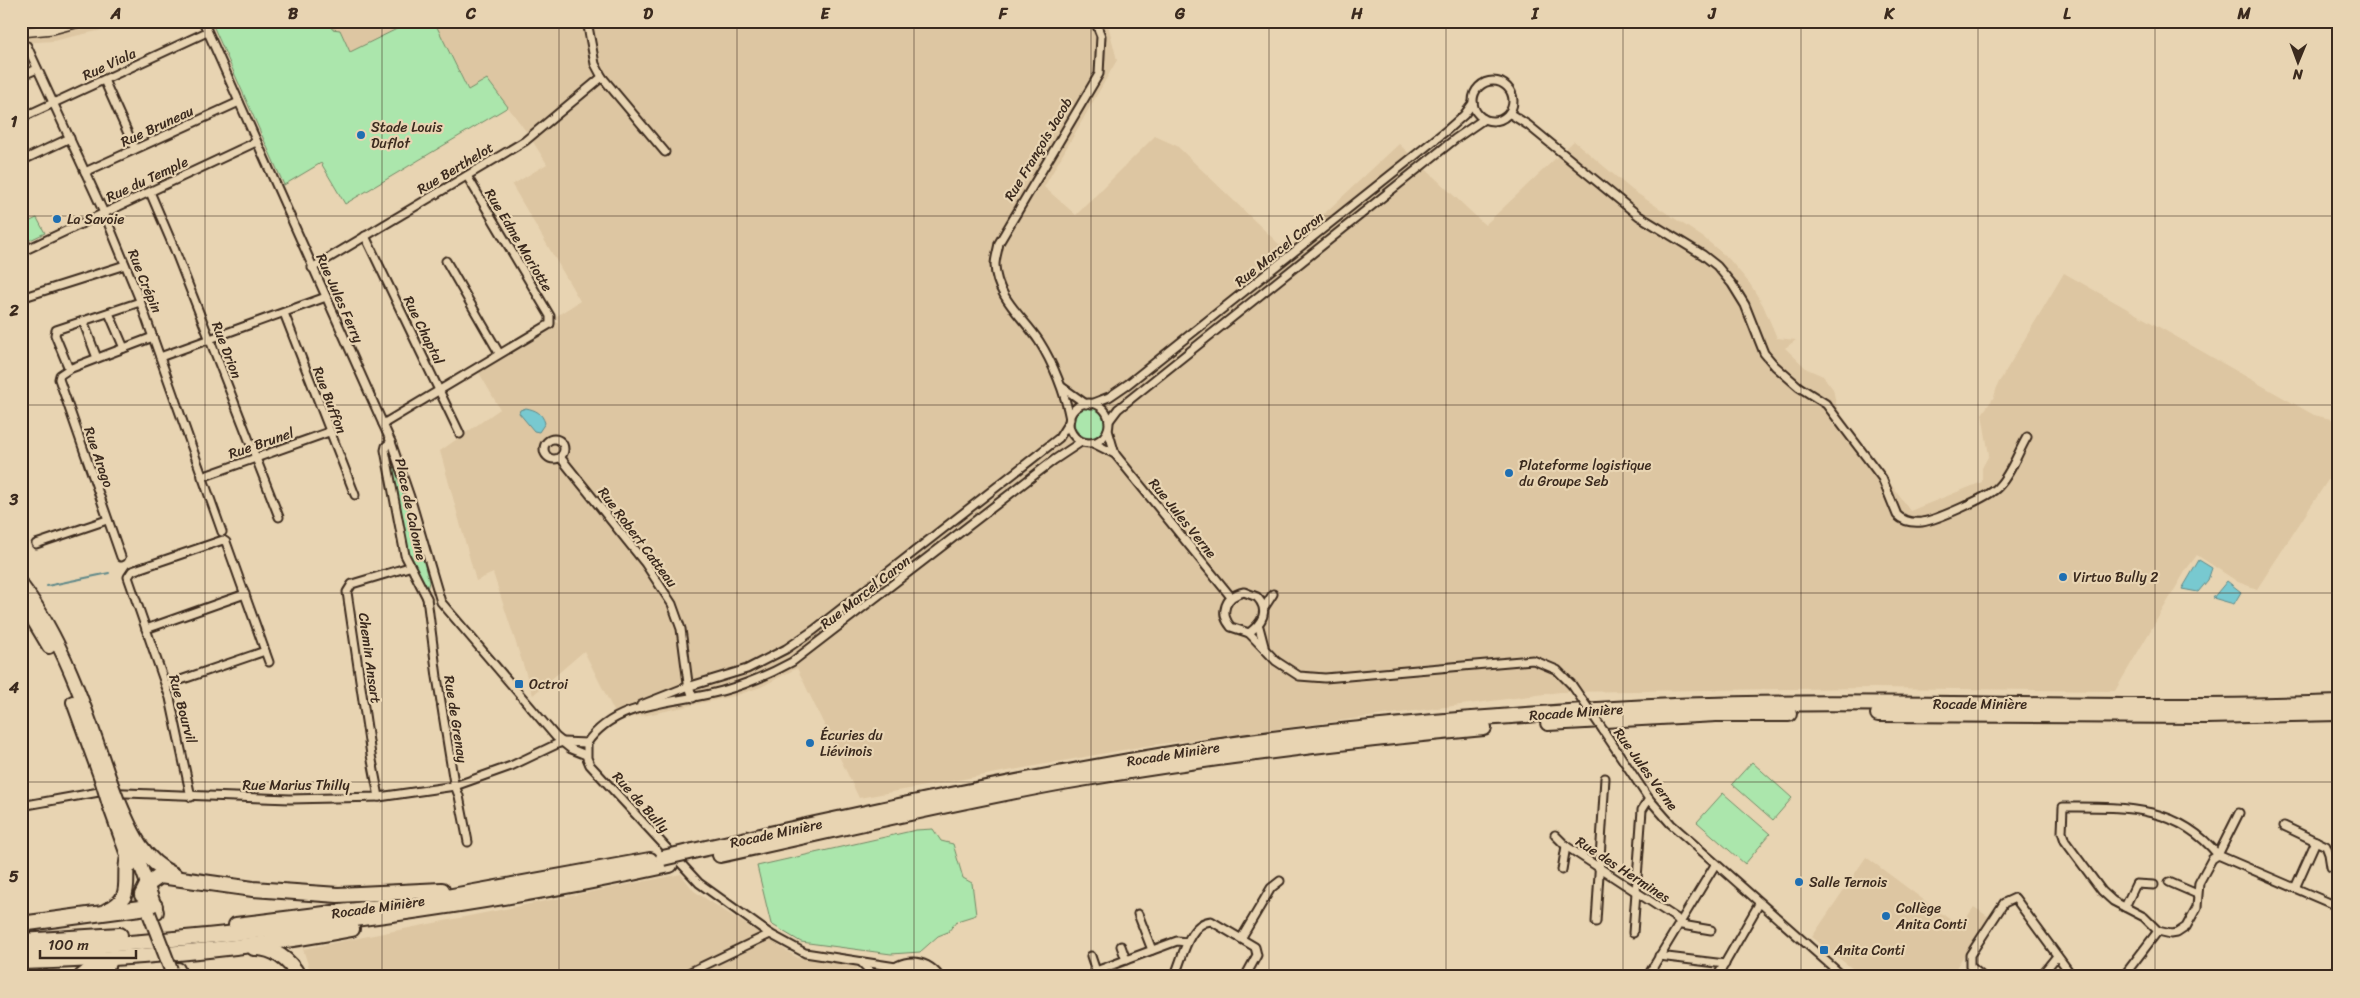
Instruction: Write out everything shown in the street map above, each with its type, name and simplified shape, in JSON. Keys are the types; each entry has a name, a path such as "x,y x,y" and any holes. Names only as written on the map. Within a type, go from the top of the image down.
{"highway":[{"path":"21,584 48,627 72,676 105,777 128,857 150,903"},
{"path":"21,600 44,638 65,679 105,777"},
{"name":"Rocade Minière","path":"695,856 959,793 1058,773 1210,748 1401,724 1717,704 2230,705 2339,703"},
{"name":"Rocade Minière","path":"21,951 282,930 472,903 951,804 1164,766 1300,747 1509,725 1716,714 2216,716 2339,713"},
{"path":"113,803 151,862 179,878"},
{"path":"113,803 176,973"},
{"path":"97,914 112,908 124,896 128,857"},
{"name":"Rocade Minière","path":"21,941 104,936 262,922 410,903 666,862"},
{"path":"150,903 160,876 253,889 338,895 485,886 494,889"},
{"path":"21,924 97,914 150,903"},
{"path":"21,962 124,958 231,946 330,933 472,903"},
{"path":"231,946 238,948 261,948 274,952 291,965 299,977"},
{"path":"81,977 90,970 124,958"}],"main road":[{"path":"886,977 896,967 912,963 920,964 932,970 938,977"}],"street":[{"path":"21,32 54,29 83,21"},
{"name":"Rue Jules Ferry","path":"203,21 391,442 410,497 436,591"},
{"path":"587,21 595,64 602,77 665,152"},
{"name":"Rue François Jacob","path":"1062,387 1039,341 1011,306 1002,291 996,265 999,242 1099,74 1101,36 1096,21"},
{"name":"Rue Viala","path":"21,118 207,32"},
{"name":"Rue Crépin","path":"27,46 104,213 140,302 222,532"},
{"path":"21,76 37,69"},
{"name":"Rue Berthelot","path":"312,268 524,141 602,77"},
{"path":"104,80 135,149"},
{"path":"1488,81 1504,83 1510,89 1513,97 1509,113 1498,120 1484,119 1477,114 1473,103 1475,91 1480,85 1488,81"},
{"name":"Rue Bruneau","path":"85,172 239,102"},
{"name":"Rue Marcel Caron","path":"1089,404 1109,397 1128,384 1284,262 1453,125 1473,103"},
{"path":"1509,113 1528,125 1639,216 1704,255 1717,266 1732,284 1745,305 1764,353 1775,366 1799,387 1826,404 1882,478 1897,515 1901,519 1921,522 1933,519 1988,494 1998,487 2005,477 2026,436"},
{"name":"Rue Marcel Caron","path":"1109,421 1118,409 1455,139 1484,119"},
{"path":"21,161 70,138"},
{"name":"Rue du Temple","path":"21,252 256,142"},
{"name":"Rue Edme Mariotte","path":"466,176 550,316 550,324 499,353"},
{"name":"Rue Drion","path":"150,192 174,248 279,518"},
{"name":"Rue Chaptal","path":"365,236 460,434"},
{"path":"383,424 499,353 446,261"},
{"path":"21,298 125,265"},
{"path":"160,356 326,298"},
{"path":"140,302 56,330 55,335 69,369 153,337"},
{"name":"Rue Buffon","path":"284,312 355,495"},
{"path":"109,313 124,348"},
{"path":"83,321 97,358"},
{"name":"Rue Arago","path":"69,369 60,375 59,379 121,557"},
{"path":"1062,387 1089,404 1105,411 1109,421 1108,430 1102,438 1093,443 1081,442 1074,436 1062,387"},
{"path":"1070,420 1076,409 1089,404"},
{"name":"Rue Marcel Caron","path":"587,743 606,722 640,705 690,686 747,669 814,630 1059,438 1070,420"},
{"name":"Rue Jules Verne","path":"1108,430 1115,454 1231,597"},
{"name":"Rue Brunel","path":"202,477 329,432"},
{"name":"Place de Calonne","path":"391,442 386,446 385,450 405,555 409,567 427,598"},
{"name":"Rue Marcel Caron","path":"637,708 722,691 764,676 792,662 1054,460 1081,442"},
{"name":"Rue Jules Verne","path":"1093,443 1115,454"},
{"name":"Rue Robert Catteau","path":"560,456 645,563 672,604 681,629 686,673 693,698"},
{"path":"36,544 107,520"},
{"name":"Rue Bourvil","path":"191,797 170,698 128,577 132,570 223,540 228,544 245,594"},
{"name":"Chemin Ansart","path":"379,797 347,592 352,584 409,567"},
{"path":"427,598 436,591"},
{"name":"Rue de Bully","path":"436,591 441,602 556,737 571,748 586,755 590,765 699,883 770,934 805,953 896,967"},
{"path":"1257,596 1264,608 1264,616 1259,627 1250,634 1238,631 1227,622 1224,609 1231,597 1244,592 1257,596 1273,594 1264,608"},
{"path":"146,629 245,594 269,662"},
{"name":"Rue de Grenay","path":"427,598 426,604 437,678 455,786 468,842"},
{"path":"1259,627 1264,647"},
{"name":"Rue Jules Verne","path":"1250,634 1276,661 1299,676 1325,678 1533,660 1557,670 1572,685 1649,799 1671,824 1759,904 1844,977"},
{"path":"786,648 792,662"},
{"path":"166,685 265,650"},
{"path":"563,742 587,743 586,755"},
{"name":"Rue Marius Thilly","path":"21,806 99,792 191,797 290,799 379,797 455,786 511,766 563,742"},
{"path":"1596,922 1605,778"},
{"path":"1633,933 1642,810 1649,799"},
{"path":"2239,813 2218,855 2212,859 2205,870 2198,886 2197,907 2182,931 2171,934 2158,931 2144,917 2113,901 2102,892 2065,841 2062,832 2062,807 2122,807 2152,812 2174,820 2196,833 2218,855 2339,907"},
{"path":"2284,826 2316,841 2328,850 2331,867"},
{"name":"Rue des Hermines","path":"1555,835 1566,846 1682,925 1711,930"},
{"path":"2296,888 2316,841"},
{"path":"1562,870 1566,846"},
{"path":"1647,977 1715,865"},
{"path":"1242,938 1271,888 1280,881"},
{"path":"2169,882 2197,894"},
{"path":"2125,907 2136,884 2154,885"},
{"path":"1983,977 1970,966 1970,955 2004,903 2015,898 2073,977"},
{"path":"1717,977 1759,904"},
{"path":"1138,914 1152,950"},
{"path":"1174,977 1185,954 1186,942 1200,924 1211,921 1255,947 1257,955 1244,977"},
{"path":"2126,976 2158,931"},
{"path":"680,977 770,934"},
{"path":"1091,956 1096,971 1177,941 1186,942"},
{"path":"1121,946 1126,960"},
{"path":"1659,956 1725,964"},
{"path":"2040,977 2057,956"},
{"path":"861,961 876,977"},
{"path":"2334,977 2339,964"}],"shaded area":[{"path":"21,21 142,21 53,41 21,43"},
{"path":"329,21 413,21 350,52 340,30 332,29"},
{"path":"434,21 1107,21 1117,60 1044,187 1076,215 1155,136 1177,146 1285,250 1399,144 1485,225 1574,141 1632,190 1704,238 1729,259 1750,284 1763,305 1777,338 1796,340 1785,348 1807,369 1823,376 1833,389 1837,408 1910,511 1982,482 1982,468 1989,455 1982,414 1994,397 1998,384 2064,273 2314,415 2339,421 2339,463 2257,589 2238,582 2197,555 2186,570 2115,691 1873,688 1560,692 1145,746 859,798 797,668 761,687 734,696 647,715 618,719 584,651 533,695 493,573 476,581 440,451 500,409 477,369 558,321 555,317 580,301 512,185 547,164 528,134 487,79 469,90"},
{"name":"Collège Anita Conti","path":"1866,857 1960,927 1974,907 1989,917 1950,977 1863,977 1812,937"},
{"path":"681,874 694,891 798,958 852,959 862,977 312,977 303,949"}],"green space":[{"name":"Stade Louis Duflot","path":"211,21 329,21 332,29 340,30 350,52 413,21 434,21 468,90 487,79 508,107 345,204 321,163 284,185"},
{"path":"37,218 45,233 28,241 21,225"},
{"path":"1090,406 1101,411 1106,422 1101,433 1090,438 1079,433 1074,422 1079,411"},
{"path":"391,454 408,501 429,582 427,589 424,591 406,555 387,455"},
{"path":"1752,762 1792,798 1773,820 1732,784"},
{"path":"1723,793 1770,834 1745,864 1697,822"},
{"path":"933,829 941,841 953,844 963,878 972,883 976,915 957,921 948,932 938,936 920,952 891,954 801,942 771,924 757,866 916,830"}],"water":[{"path":"526,408 538,412 544,420 545,423 539,432 534,431 519,413 520,410"},
{"path":"2199,560 2212,568 2208,580 2198,592 2182,589"},
{"path":"2227,581 2241,592 2234,604 2213,598"}],"waterway":[{"path":"47,586 109,573"}],"place":[{"name":"Stade Louis Duflot","path":"361,135"},
{"name":"La Savoie","path":"57,219"},
{"name":"Plateforme logistique du Groupe Seb","path":"1509,473"},
{"name":"Virtuo Bully 2","path":"2063,577"},
{"name":"Octroi","path":"519,684"},
{"name":"Écuries du Liévinois","path":"810,743"},
{"name":"Salle Ternois","path":"1799,882"},
{"name":"Collège Anita Conti","path":"1886,916"},
{"name":"Anita Conti","path":"1824,950"}]}
